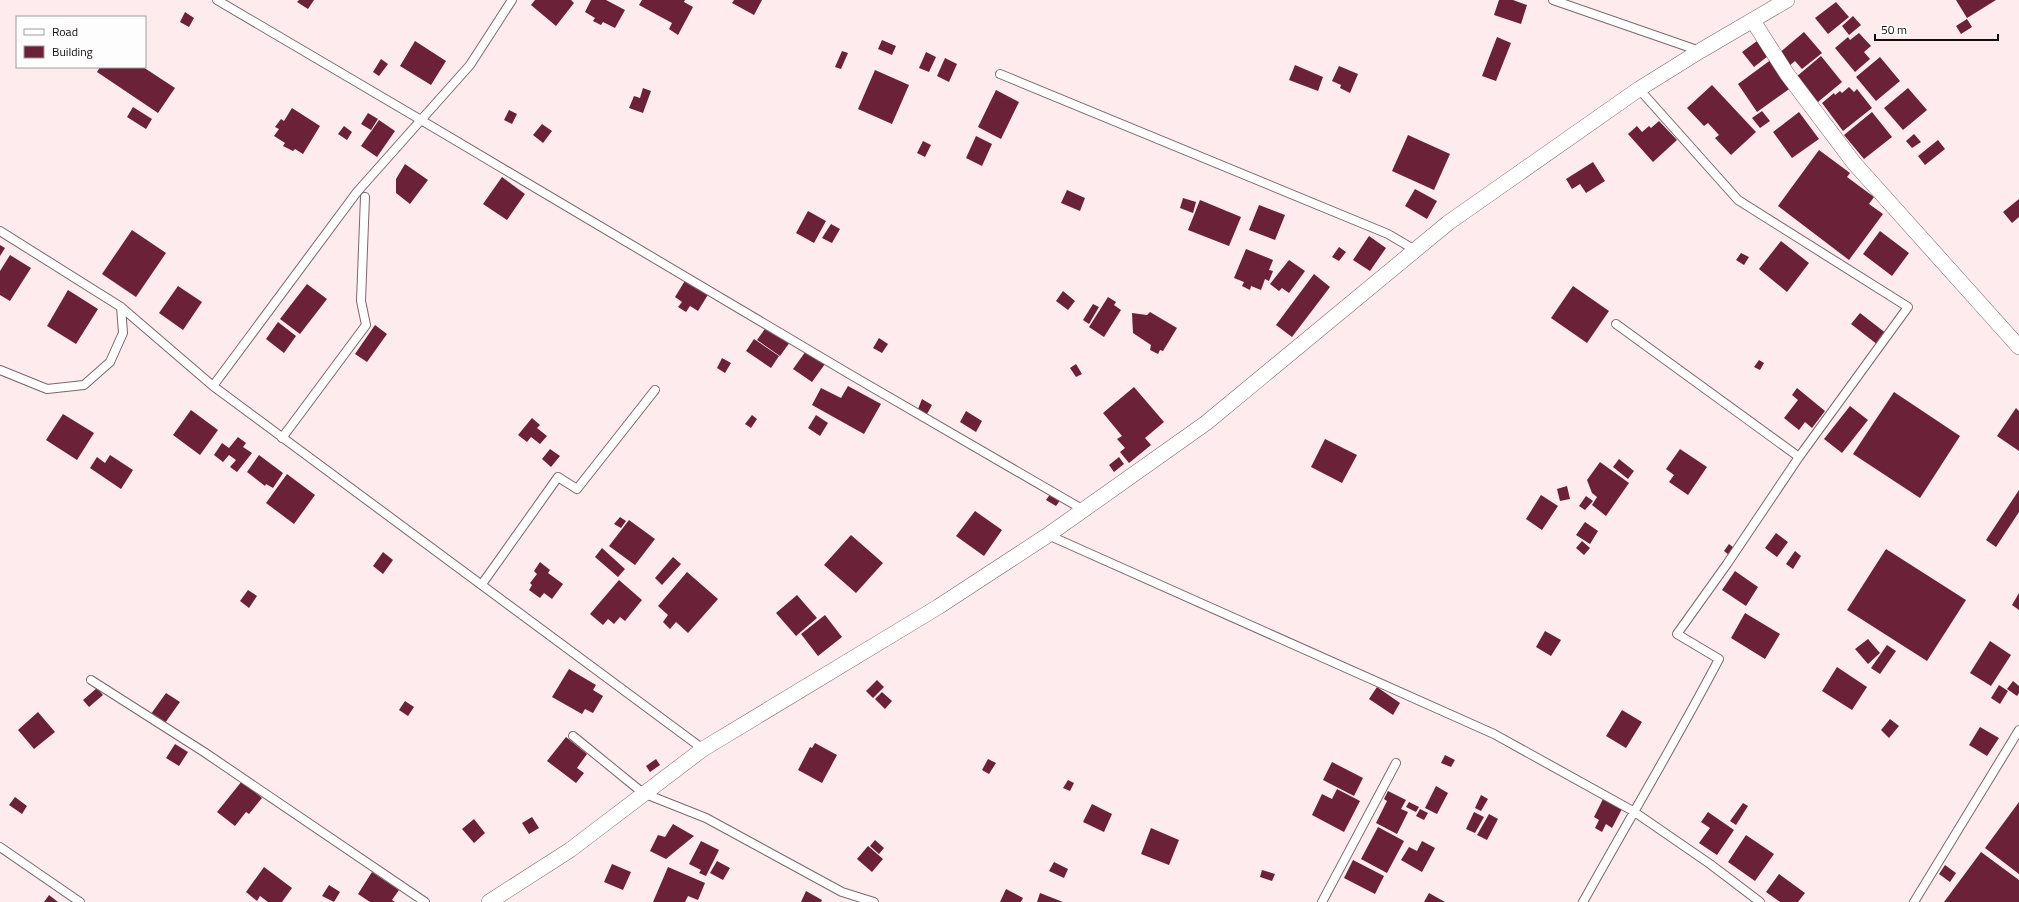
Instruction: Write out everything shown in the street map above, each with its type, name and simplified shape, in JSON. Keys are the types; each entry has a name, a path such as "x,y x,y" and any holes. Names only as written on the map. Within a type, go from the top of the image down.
{"street":[{"path":"489,902 570,850 643,793 703,749 938,607 1048,535 1082,509 1206,423 1448,223 1639,89 1787,0"},
{"path":"1753,21 1787,74 1854,163 2019,347"}],"lane":[{"path":"217,0 851,375 1082,509"},
{"path":"213,386 357,192 470,65 512,0"},
{"path":"1554,0 1700,51"},
{"path":"1000,74 1388,234 1415,250"},
{"path":"1583,902 1633,811 1678,737 1719,659 1676,634 1727,564 1799,456 1908,307 1738,200 1639,89"},
{"path":"282,438 366,325 361,301 365,197"},
{"path":"0,231 121,307 213,386 703,749"},
{"path":"0,370 47,389 84,385 110,362 124,333 121,307"},
{"path":"1616,324 1799,456"},
{"path":"482,584 558,477 577,489 655,390"},
{"path":"1048,535 1494,734 1633,811 1710,864 1760,902"},
{"path":"92,680 204,752 425,902"},
{"path":"1914,902 2019,730"},
{"path":"573,736 643,793 706,818 842,892 874,902"},
{"path":"1322,902 1396,763"},
{"path":"0,847 80,902"}],"building":[{"path":"299,0 314,0 308,9 297,2"},
{"path":"535,0 571,0 574,3 556,26 531,5"},
{"path":"591,0 606,0 625,10 615,28 603,22 601,25 593,21 595,18 585,12"},
{"path":"642,0 685,0 684,2 693,7 678,35 669,29 672,23 639,5"},
{"path":"734,0 762,0 754,15 732,3"},
{"path":"1499,0 1513,0 1527,5 1521,24 1494,15"},
{"path":"1956,0 1996,0 1967,18"},
{"path":"1836,2 1849,17 1828,34 1815,18"},
{"path":"185,12 194,18 189,27 180,22"},
{"path":"1853,16 1861,25 1849,35 1842,26"},
{"path":"1967,19 1972,27 1961,34 1956,26"},
{"path":"1804,32 1822,53 1802,69 1795,61 1788,67 1778,54"},
{"path":"1859,33 1871,46 1864,52 1870,59 1855,72 1835,48 1848,37 1850,40"},
{"path":"1497,37 1511,43 1496,81 1482,76"},
{"path":"882,40 896,46 892,55 878,49"},
{"path":"415,41 446,61 431,85 400,66"},
{"path":"1757,41 1768,56 1754,67 1742,52"},
{"path":"842,51 848,53 841,69 835,67"},
{"path":"926,52 936,57 929,72 919,68"},
{"path":"1821,56 1842,82 1818,102 1796,77"},
{"path":"1880,57 1900,81 1876,101 1856,77"},
{"path":"945,58 957,64 949,82 937,76"},
{"path":"381,59 388,64 379,76 373,72"},
{"path":"1772,59 1792,87 1757,112 1738,84"},
{"path":"1295,65 1323,77 1318,91 1289,80"},
{"path":"1339,66 1358,74 1350,93 1340,88 1341,85 1332,81"},
{"path":"99,68 145,68 175,88 158,113 97,72"},
{"path":"875,70 909,85 892,124 858,109"},
{"path":"1712,85 1756,132 1731,155 1715,138 1719,135 1708,123 1704,126 1687,108"},
{"path":"1849,87 1854,92 1857,89 1872,108 1843,131 1822,103 1834,93 1835,95 1840,91 1842,93"},
{"path":"643,88 651,91 643,113 629,108 634,96 640,98"},
{"path":"1908,88 1927,110 1903,130 1884,108"},
{"path":"996,90 1019,102 1001,139 978,127"},
{"path":"133,107 152,119 146,129 127,117"},
{"path":"292,108 320,126 303,154 295,149 293,151 283,146 285,143 274,136 279,129 275,127 281,119 284,121"},
{"path":"509,110 517,114 512,124 504,120"},
{"path":"1762,111 1770,121 1760,128 1752,118"},
{"path":"1799,112 1819,139 1792,158 1773,132"},
{"path":"1872,112 1892,137 1864,159 1844,135"},
{"path":"368,113 378,119 371,130 361,124"},
{"path":"379,120 395,131 377,157 361,146"},
{"path":"1659,121 1677,140 1653,162 1628,134 1637,126 1642,132 1649,126 1651,128"},
{"path":"542,124 552,131 543,143 533,135"},
{"path":"344,126 352,132 347,140 338,134"},
{"path":"1914,134 1921,142 1912,148 1906,141"},
{"path":"1408,135 1450,154 1434,190 1392,171"},
{"path":"976,136 992,144 982,166 966,158"},
{"path":"1938,140 1945,149 1925,165 1918,156"},
{"path":"923,141 931,145 925,157 917,153"},
{"path":"1819,150 1850,173 1847,177 1874,197 1869,204 1883,214 1849,260 1778,206"},
{"path":"1593,162 1605,181 1586,193 1580,184 1572,189 1566,179"},
{"path":"405,164 428,180 410,204 396,193 396,179"},
{"path":"502,177 525,194 507,220 483,204"},
{"path":"1415,189 1437,201 1427,219 1405,206"},
{"path":"1067,190 1085,198 1080,211 1061,203"},
{"path":"1183,198 1196,202 1193,213 1180,208"},
{"path":"2019,199 2019,217 2012,223 2003,212"},
{"path":"1200,200 1241,217 1229,246 1188,230"},
{"path":"1259,205 1285,215 1275,240 1249,230"},
{"path":"808,211 826,221 814,243 796,233"},
{"path":"831,224 840,229 832,243 822,238"},
{"path":"132,230 166,253 136,297 102,274"},
{"path":"1880,231 1909,253 1892,276 1863,254"},
{"path":"1369,236 1386,248 1370,271 1353,260"},
{"path":"1781,241 1809,263 1787,292 1759,269"},
{"path":"0,245 5,248 0,256"},
{"path":"1339,247 1346,252 1339,261 1332,257"},
{"path":"1246,249 1273,260 1269,270 1273,271 1269,281 1265,279 1261,290 1251,286 1250,290 1242,286 1244,282 1234,278"},
{"path":"1741,253 1749,257 1744,265 1736,260"},
{"path":"10,255 31,268 10,301 0,295 0,271"},
{"path":"1289,260 1305,271 1289,293 1282,288 1279,291 1270,284"},
{"path":"1314,274 1330,287 1292,337 1276,325"},
{"path":"686,279 709,293 698,311 690,306 686,312 678,307 682,302 675,297"},
{"path":"307,284 327,299 300,334 280,319"},
{"path":"178,286 202,302 183,330 159,313"},
{"path":"1573,286 1609,311 1587,343 1551,318"},
{"path":"68,290 98,309 76,344 47,326"},
{"path":"1063,291 1075,301 1068,310 1056,301"},
{"path":"1108,297 1116,302 1114,305 1121,310 1104,337 1089,327"},
{"path":"1093,304 1099,307 1089,324 1083,320"},
{"path":"1150,312 1177,328 1163,351 1160,350 1158,354 1150,350 1151,345 1133,333 1132,313 1147,315"},
{"path":"1860,313 1887,334 1878,345 1851,324"},
{"path":"278,322 296,336 284,353 266,339"},
{"path":"375,325 387,334 367,362 355,354"},
{"path":"767,326 790,342 780,356 757,340"},
{"path":"879,338 888,344 882,353 873,348"},
{"path":"754,339 779,356 771,368 746,351"},
{"path":"806,351 825,364 812,382 793,369"},
{"path":"722,358 731,363 725,373 717,368"},
{"path":"1759,360 1764,363 1760,370 1754,367"},
{"path":"1076,364 1082,374 1076,377 1070,368"},
{"path":"848,386 881,404 864,434 812,405 821,388 841,398"},
{"path":"1134,387 1164,422 1145,438 1151,445 1129,463 1120,452 1125,448 1117,439 1122,436 1103,413"},
{"path":"1797,388 1825,411 1812,428 1805,422 1799,430 1784,418 1798,400 1792,395"},
{"path":"1894,392 1960,436 1920,498 1853,454"},
{"path":"922,399 932,405 927,414 918,409"},
{"path":"1850,406 1868,420 1842,453 1824,439"},
{"path":"2016,408 2019,411 2019,451 1997,436"},
{"path":"191,410 218,430 200,455 173,435"},
{"path":"966,411 982,421 976,432 960,422"},
{"path":"63,414 94,433 77,460 46,440"},
{"path":"752,415 757,419 751,428 745,424"},
{"path":"816,415 828,423 820,436 808,428"},
{"path":"532,418 540,425 537,428 547,436 540,444 531,437 527,442 518,435"},
{"path":"238,437 246,443 243,447 252,453 237,472 230,467 236,460 229,455 223,462 214,455 222,443 229,448"},
{"path":"1325,439 1357,455 1342,483 1311,467"},
{"path":"550,449 560,456 551,467 542,459"},
{"path":"1680,449 1707,467 1688,495 1669,482 1674,475 1666,469"},
{"path":"110,455 133,470 121,489 90,468 97,457 105,463"},
{"path":"259,455 283,473 273,488 266,484 265,486 247,472"},
{"path":"1119,457 1124,464 1114,472 1109,465"},
{"path":"1619,459 1634,471 1628,479 1613,467"},
{"path":"1600,462 1629,483 1606,516 1592,505 1597,497 1592,493 1587,480"},
{"path":"287,474 315,495 294,524 266,503"},
{"path":"1567,486 1570,499 1560,501 1557,489"},
{"path":"2019,490 2019,512 1996,547 1986,540"},
{"path":"1051,493 1061,499 1056,506 1046,500"},
{"path":"1541,495 1558,506 1542,530 1526,519"},
{"path":"1586,496 1593,501 1585,510 1579,506"},
{"path":"975,511 1002,530 984,556 956,536"},
{"path":"620,517 626,521 621,528 614,524"},
{"path":"629,520 655,539 635,565 609,546"},
{"path":"1585,522 1598,531 1590,544 1576,535"},
{"path":"1776,533 1788,542 1777,557 1765,548"},
{"path":"851,535 883,563 856,593 824,565"},
{"path":"1582,541 1590,548 1584,555 1576,548"},
{"path":"1729,544 1734,548 1729,555 1724,551"},
{"path":"602,548 625,569 618,577 595,557"},
{"path":"1886,549 1966,600 1927,661 1847,610"},
{"path":"1795,551 1801,556 1793,569 1786,564"},
{"path":"383,552 393,560 383,574 373,566"},
{"path":"673,557 681,564 662,585 655,578"},
{"path":"540,562 550,570 548,573 563,584 552,599 544,593 540,598 529,590 532,585 530,583 537,574 534,571"},
{"path":"1735,571 1758,587 1746,606 1722,590"},
{"path":"687,572 718,599 688,633 676,622 670,629 663,622 668,615 658,606"},
{"path":"619,580 642,600 625,621 620,617 614,624 608,619 603,625 590,614"},
{"path":"248,590 257,596 249,608 240,601"},
{"path":"2019,593 2019,610 2012,605"},
{"path":"797,595 817,618 796,636 776,613"},
{"path":"1745,613 1780,634 1765,659 1731,638"},
{"path":"825,615 842,637 818,656 801,634"},
{"path":"1545,631 1561,640 1551,656 1536,647"},
{"path":"1868,639 1880,653 1868,664 1855,649"},
{"path":"1990,641 2011,655 1991,686 1970,673"},
{"path":"1887,645 1896,651 1880,674 1871,668"},
{"path":"1837,667 1867,687 1852,710 1822,691"},
{"path":"569,669 596,685 593,690 603,696 593,713 585,709 582,714 552,697"},
{"path":"877,680 884,687 873,698 866,691"},
{"path":"2013,681 2019,686 2019,693 2017,696 2007,689"},
{"path":"1999,685 2008,691 2000,704 1991,698"},
{"path":"1377,687 1400,703 1393,715 1369,699"},
{"path":"97,688 103,695 89,707 83,700"},
{"path":"882,692 892,701 885,709 875,699"},
{"path":"166,693 180,702 165,723 151,714"},
{"path":"405,701 414,707 408,716 399,710"},
{"path":"1622,710 1642,722 1626,748 1606,736"},
{"path":"38,712 55,732 34,749 18,730"},
{"path":"1890,719 1899,726 1889,738 1881,730"},
{"path":"1980,727 1999,738 1987,756 1969,745"},
{"path":"566,737 587,754 577,768 584,773 576,783 547,761"},
{"path":"815,743 837,755 822,783 798,770 810,747 812,748"},
{"path":"175,744 188,752 179,766 166,758"},
{"path":"1445,755 1455,760 1451,767 1441,763"},
{"path":"656,759 660,765 650,772 646,766"},
{"path":"988,759 996,763 989,774 982,770"},
{"path":"1332,762 1363,778 1354,796 1323,780"},
{"path":"1068,780 1074,783 1070,791 1063,788"},
{"path":"242,781 262,798 249,814 246,812 235,826 217,812"},
{"path":"1436,786 1448,793 1437,814 1425,808"},
{"path":"1337,789 1360,801 1344,832 1312,815 1322,794 1332,799"},
{"path":"1388,791 1406,800 1401,809 1408,812 1397,834 1376,823 1387,801 1384,799"},
{"path":"1481,795 1488,799 1481,811 1475,808"},
{"path":"15,797 27,806 22,814 9,805"},
{"path":"1603,799 1622,809 1612,828 1606,824 1602,832 1595,828 1599,820 1594,817"},
{"path":"1409,802 1419,807 1416,812 1406,807"},
{"path":"2019,802 2019,874 1985,848"},
{"path":"1743,803 1748,806 1736,825 1730,821"},
{"path":"1092,804 1112,814 1104,832 1083,822"},
{"path":"1420,809 1428,813 1424,820 1416,816"},
{"path":"1474,812 1484,817 1475,833 1466,829"},
{"path":"1708,812 1734,830 1717,855 1699,843 1710,828 1701,822"},
{"path":"1489,814 1498,819 1487,840 1477,835"},
{"path":"532,817 539,828 529,834 522,823"},
{"path":"474,819 485,833 474,843 462,829"},
{"path":"673,824 694,836 666,859 650,851 658,835 665,837"},
{"path":"1378,827 1404,841 1387,873 1361,859"},
{"path":"1151,828 1179,840 1169,865 1141,854"},
{"path":"1746,835 1774,854 1755,881 1728,862"},
{"path":"875,840 884,848 879,854 870,846"},
{"path":"701,841 719,850 706,876 699,873 701,870 689,864"},
{"path":"1422,841 1435,848 1422,872 1401,860 1409,847 1417,851"},
{"path":"868,846 883,859 872,872 857,859"},
{"path":"1981,852 2019,880 2019,902 1944,902"},
{"path":"1353,860 1384,876 1375,894 1344,878"},
{"path":"717,861 730,868 723,880 710,873"},
{"path":"1054,862 1068,869 1064,878 1049,871"},
{"path":"612,864 631,872 623,890 604,882"},
{"path":"1945,865 1956,873 1950,882 1939,874"},
{"path":"264,867 292,888 282,902 268,902 260,896 257,901 246,892"},
{"path":"668,867 705,883 698,900 688,896 685,902 653,902"},
{"path":"1262,870 1275,874 1272,881 1260,877"},
{"path":"372,872 399,890 392,900 395,902 370,902 358,894"},
{"path":"1779,874 1805,893 1798,902 1780,902 1766,892"},
{"path":"329,885 340,892 334,902 322,896"},
{"path":"1006,889 1023,898 1021,902 1000,902"},
{"path":"806,891 822,900 821,902 801,902"},
{"path":"1040,893 1063,902 1037,902"},
{"path":"1429,893 1445,902 1424,902"},
{"path":"49,895 58,902 44,902"}]}
